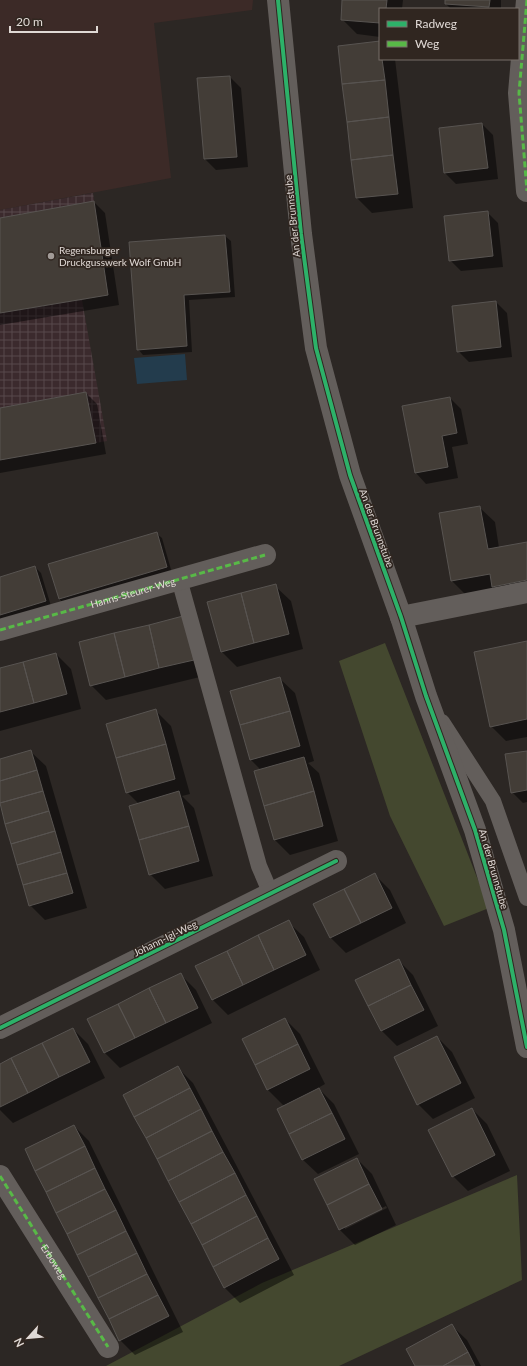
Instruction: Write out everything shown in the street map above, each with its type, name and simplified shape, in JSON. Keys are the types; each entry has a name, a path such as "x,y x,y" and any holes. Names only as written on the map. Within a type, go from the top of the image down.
{"street":[{"name":"An der Brunnstube","path":"278,0 301,234 316,348 350,475 401,617 426,696 475,830 504,930 527,1047"},
{"path":"527,0 525,47 519,93 527,192"},
{"name":"Hanns-Steurer-Weg","path":"0,630 265,555"},
{"path":"401,617 527,592"},
{"name":"Johann-Igl-Weg","path":"0,1028 336,862"},
{"name":"Erboweg","path":"0,1176 108,1347"}],"lane":[{"path":"179,579 259,866 271,894"},
{"name":"An der Brunnstube","path":"426,696 493,801 527,898"}],"shaded area":[{"path":"0,0 253,0 252,10 154,23 171,178 0,210"},
{"path":"93,193 108,295 82,300 107,441 0,460 0,210"}],"green space":[{"path":"385,643 489,908 444,926 390,816 339,661"},
{"path":"517,1175 522,1280 339,1366 106,1366 262,1283"}],"water":[{"path":"185,354 187,380 137,384 134,358"}],"building":[{"path":"342,0 387,0 386,8 379,8 379,23 341,20"},
{"path":"445,0 490,0 489,7 445,4"},
{"path":"379,41 379,60 382,60 385,80 342,84 338,46"},
{"path":"230,76 237,157 204,159 197,78"},
{"path":"385,80 389,117 347,122 342,84"},
{"path":"389,117 393,155 351,160 347,122"},
{"path":"482,123 488,168 444,173 439,128"},
{"path":"393,155 398,194 356,198 351,160"},
{"name":"Regensburger Druckgusswerk Wolf GmbH","path":"94,201 108,295 0,313 0,218"},
{"path":"488,211 493,256 449,261 444,216"},
{"path":"225,235 230,292 184,295 187,346 137,350 129,242"},
{"path":"496,301 501,347 457,352 452,306"},
{"path":"86,392 96,443 0,460 0,408"},
{"path":"450,397 457,433 442,436 448,467 415,473 402,406"},
{"path":"480,506 488,549 527,542 527,580 492,587 490,574 451,581 439,513"},
{"path":"157,532 167,567 59,599 48,564"},
{"path":"35,566 46,601 0,615 0,577"},
{"path":"276,584 289,634 254,643 241,593"},
{"path":"241,593 254,643 221,652 207,602"},
{"path":"183,616 194,660 159,668 149,625"},
{"path":"149,625 159,668 125,677 114,633"},
{"path":"114,633 125,677 90,686 79,642"},
{"path":"527,641 527,719 490,727 474,652"},
{"path":"56,653 67,694 34,703 23,662"},
{"path":"23,662 34,703 0,712 0,668"},
{"path":"280,677 290,711 240,725 230,691"},
{"path":"156,709 166,744 116,758 106,724"},
{"path":"290,711 300,746 250,760 240,725"},
{"path":"166,744 175,779 126,793 116,758"},
{"path":"31,750 37,770 0,781 0,759"},
{"path":"527,751 527,790 511,793 505,754"},
{"path":"304,757 314,791 264,806 254,771"},
{"path":"37,770 43,791 0,803 0,781"},
{"path":"43,791 49,811 5,824 0,803"},
{"path":"179,791 189,826 139,840 129,806"},
{"path":"314,791 323,826 274,840 264,806"},
{"path":"49,811 55,831 11,844 5,824"},
{"path":"189,826 199,861 149,875 139,840"},
{"path":"55,831 61,852 17,865 11,844"},
{"path":"61,852 67,873 23,885 17,865"},
{"path":"67,873 73,893 29,906 23,885"},
{"path":"375,873 392,908 361,923 344,889"},
{"path":"344,889 361,923 330,938 313,904"},
{"path":"289,920 306,955 274,970 258,935"},
{"path":"258,935 274,970 243,985 227,951"},
{"path":"227,951 243,985 212,1000 195,966"},
{"path":"399,959 411,985 368,1006 355,980"},
{"path":"181,973 198,1008 166,1023 149,988"},
{"path":"411,985 424,1010 381,1031 368,1006"},
{"path":"149,988 166,1023 135,1038 118,1004"},
{"path":"118,1004 135,1038 104,1053 87,1019"},
{"path":"285,1018 298,1044 255,1065 242,1039"},
{"path":"73,1028 90,1062 59,1077 42,1043"},
{"path":"437,1036 461,1083 417,1105 394,1057"},
{"path":"42,1043 59,1077 28,1093 11,1058"},
{"path":"298,1044 310,1069 267,1090 255,1065"},
{"path":"11,1058 28,1093 0,1107 0,1064"},
{"path":"178,1066 190,1088 134,1117 123,1095"},
{"path":"190,1088 201,1109 146,1138 134,1117"},
{"path":"319,1088 332,1113 289,1134 277,1109"},
{"path":"472,1108 495,1155 452,1177 428,1130"},
{"path":"201,1109 212,1131 157,1159 146,1138"},
{"path":"332,1113 345,1139 302,1160 289,1134"},
{"path":"74,1125 85,1146 35,1171 25,1149"},
{"path":"212,1131 223,1152 168,1181 157,1159"},
{"path":"85,1146 95,1168 46,1192 35,1171"},
{"path":"223,1152 235,1173 179,1202 168,1181"},
{"path":"357,1158 369,1184 327,1205 314,1179"},
{"path":"95,1168 105,1189 56,1213 46,1192"},
{"path":"235,1173 246,1195 191,1224 179,1202"},
{"path":"369,1184 382,1209 339,1230 327,1205"},
{"path":"105,1189 116,1210 67,1234 56,1213"},
{"path":"246,1195 257,1216 202,1245 191,1224"},
{"path":"116,1210 126,1231 77,1255 67,1234"},
{"path":"257,1216 268,1238 213,1267 202,1245"},
{"path":"126,1231 137,1253 88,1277 77,1255"},
{"path":"268,1238 279,1259 224,1288 213,1267"},
{"path":"137,1253 147,1274 98,1298 88,1277"},
{"path":"147,1274 158,1295 109,1319 98,1298"},
{"path":"158,1295 169,1316 119,1341 109,1319"},
{"path":"452,1324 468,1352 443,1366 415,1366 406,1349"},
{"path":"468,1352 475,1366 443,1366"}],"marked path":[{"path":"527,0 519,93 527,191"},
{"path":"0,630 265,555"},
{"path":"0,1176 108,1347"}],"cycle path":[{"path":"278,0 301,234 316,348 350,475 401,617 426,696 475,830 504,930 527,1047"},
{"path":"0,1028 336,861"}],"place":[{"name":"Regensburger Druckgusswerk Wolf GmbH","path":"51,256"}]}
